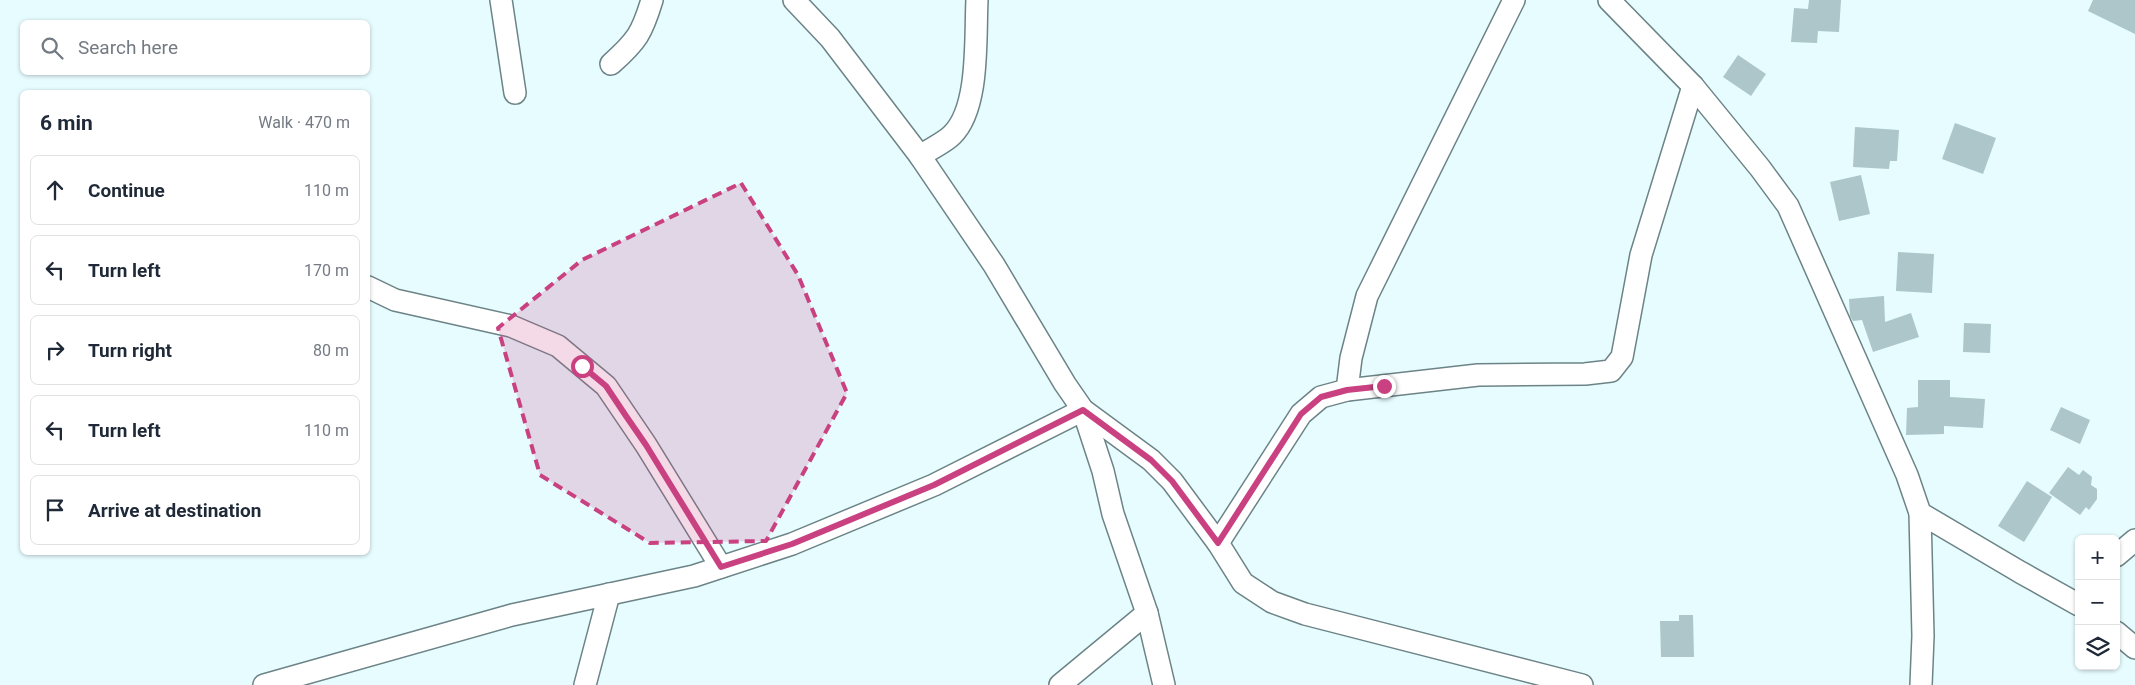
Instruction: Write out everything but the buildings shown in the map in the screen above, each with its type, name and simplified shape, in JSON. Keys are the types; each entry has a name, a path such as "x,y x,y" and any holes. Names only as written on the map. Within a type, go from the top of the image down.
{"street":[{"path":"501,0 515,93"},
{"path":"612,64 632,45 645,24 652,0"},
{"path":"794,0 830,38 920,156 994,265 1065,384 1083,410 1103,470 1113,514 1147,613 1164,685"},
{"path":"920,156 952,135 963,119 972,94 977,0"},
{"path":"1347,390 1351,358 1367,296 1514,0"},
{"path":"1609,0 1693,86 1760,168 1788,206 1907,475 1920,512 1923,636 1921,685"},
{"path":"1218,543 1301,414 1321,397 1347,390 1478,375 1585,374 1611,371 1622,357 1641,255 1693,86"},
{"path":"370,288 395,300 511,326 558,346 606,386 646,445 721,567"},
{"path":"1083,410 1151,460 1172,481 1218,543 1243,583 1272,602 1305,614 1582,685"},
{"path":"264,685 512,615 694,576 792,544 934,485 1083,410"},
{"path":"1920,512 2075,597"},
{"path":"2120,553 2135,540"},
{"path":"585,685 609,594"},
{"path":"1060,685 1147,613"},
{"path":"2120,635 2135,648"}],"highlighted area":[{"path":"741,183 798,275 847,393 766,541 650,543 540,475 498,328 582,260"}],"route":[{"path":"582,366 606,386 646,445 721,567 792,544 934,485 1083,410 1151,460 1172,481 1218,543 1301,414 1321,397 1347,390 1384,386"}]}
